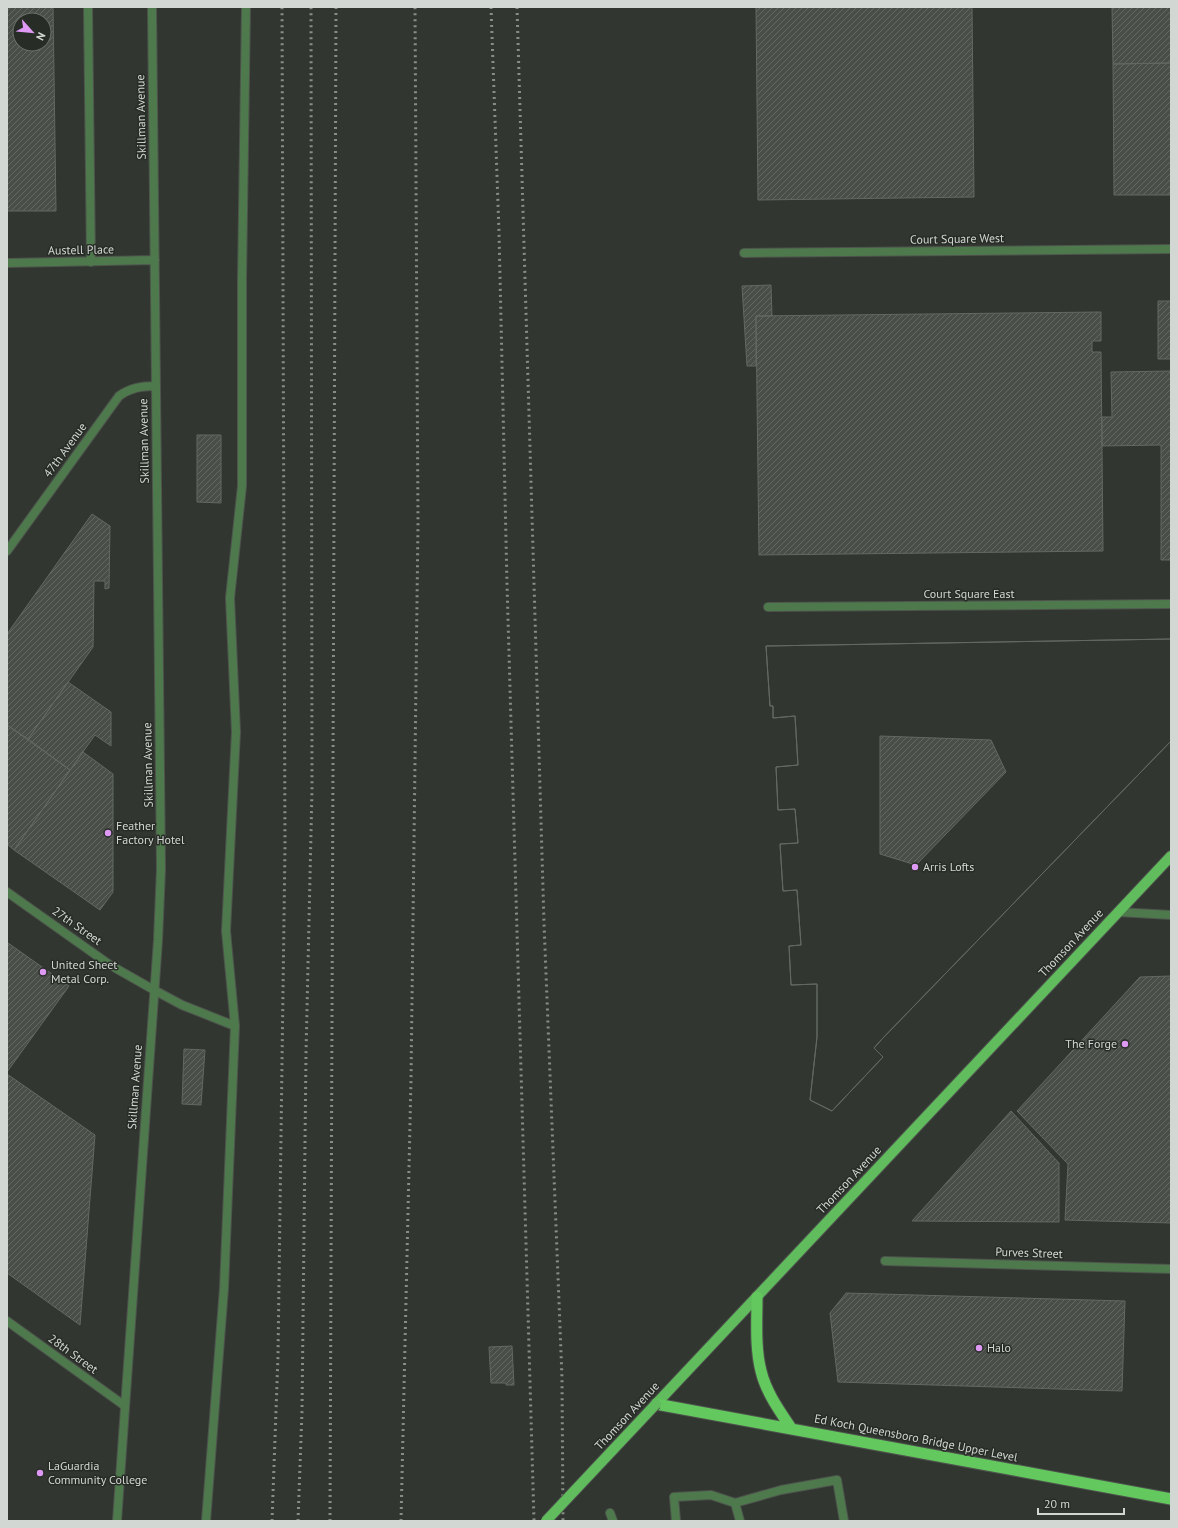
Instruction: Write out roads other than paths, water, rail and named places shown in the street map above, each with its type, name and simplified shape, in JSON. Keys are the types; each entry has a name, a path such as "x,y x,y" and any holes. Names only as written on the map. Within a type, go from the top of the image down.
{"highway":[{"path":"757,1297 758,1357 761,1371 773,1402 791,1428"},
{"name":"Ed Koch Queensboro Bridge Upper Level","path":"656,1404 1171,1499"}],"main road":[{"name":"Thomson Avenue","path":"546,1521 1171,856"}],"street":[{"path":"88,7 91,262"},
{"name":"Skillman Avenue","path":"117,1521 161,869 152,7"},
{"path":"206,1521 224,1288 235,1026 226,931 236,732 230,598 242,486 242,280 246,7"},
{"name":"Court Square West","path":"744,253 1171,249"},
{"name":"Austell Place","path":"7,262 155,260"},
{"name":"47th Avenue","path":"7,551 119,396 125,391 138,387 156,386"},
{"name":"Court Square East","path":"768,607 1171,604"},
{"name":"27th Street","path":"7,892 110,965 182,1005 235,1026"},
{"path":"1118,912 1171,915"},
{"name":"Purves Street","path":"885,1261 1171,1269"},
{"name":"28th Street","path":"7,1321 125,1406"},
{"path":"676,1521 674,1497 711,1495 735,1503 781,1490 837,1480 844,1521"},
{"path":"735,1503 740,1521"},
{"path":"610,1513 613,1521"}],"railway":[{"path":"272,1521 278,1356 285,845 282,7"},
{"path":"298,1521 302,1411 306,1054 312,789 311,7"},
{"path":"330,1521 336,7"},
{"path":"401,1521 411,1080 418,523 415,7"},
{"path":"491,7 499,232 507,584 534,1521"},
{"path":"517,7 544,923 562,1378 563,1521"}],"place":[{"name":"Feather Factory Hotel","path":"108,833"},
{"name":"Arris Lofts","path":"915,867"},
{"name":"United Sheet Metal Corp.","path":"43,972"},
{"name":"The Forge","path":"1125,1044"},
{"name":"Halo","path":"979,1348"},
{"name":"LaGuardia Community College","path":"40,1473"}]}
